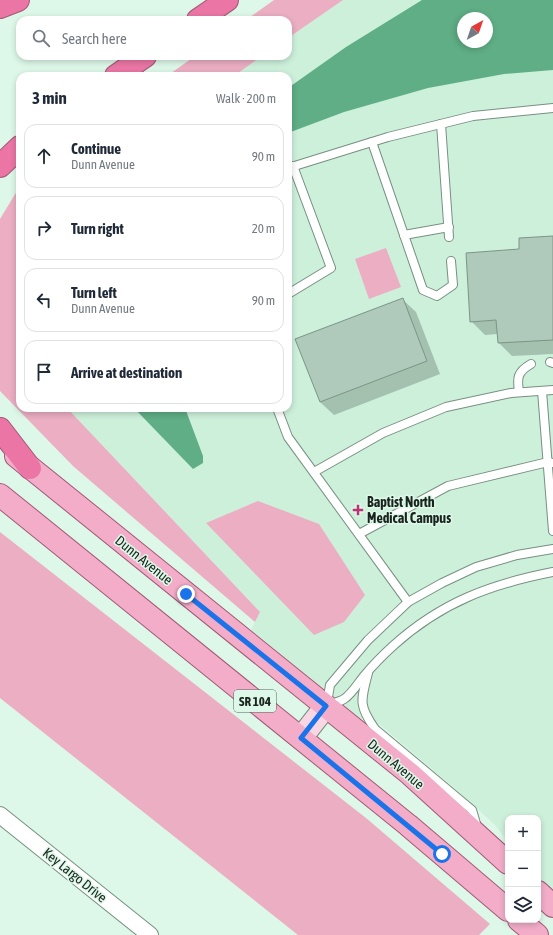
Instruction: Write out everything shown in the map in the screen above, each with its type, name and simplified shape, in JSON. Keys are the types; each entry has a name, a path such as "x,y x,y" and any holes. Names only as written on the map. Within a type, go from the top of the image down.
{"highway":[{"path":"0,7 18,0"},
{"path":"204,16 227,0"},
{"path":"122,72 139,60"},
{"path":"0,151 16,141"},
{"path":"0,166 16,151"},
{"path":"0,429 30,468"}],"main road":[{"name":"Dunn Avenue","path":"0,444 410,774 505,860"},
{"name":"SR 104","path":"0,495 408,825 505,907"},
{"path":"301,738 326,706"},
{"path":"541,895 553,906"},
{"path":"523,923 537,935"}],"street":[{"name":"Key Largo Drive","path":"0,814 150,935"}],"lane":[{"path":"292,167 372,142 473,116 553,108"},
{"path":"441,124 449,237"},
{"path":"372,142 423,290 437,296 453,285 451,261"},
{"path":"292,170 331,268 292,292"},
{"path":"404,235 449,227"},
{"path":"519,392 517,380 519,374 524,368 531,364"},
{"path":"314,472 383,433 446,407 519,392 553,390"},
{"path":"542,391 551,462 553,531"},
{"path":"279,412 288,437 408,602"},
{"path":"359,534 448,486 551,462"},
{"path":"326,706 330,685 368,640 408,602 442,583 476,567 517,555 553,550"},
{"path":"326,706 345,698 369,670 394,645 427,618 463,599 490,588 522,578 553,572"},
{"path":"369,670 362,695 364,711 368,719 376,729 472,810 481,837"}],"shaded area":[{"path":"274,0 343,0 292,35 292,16 252,16"},
{"name":"Baptist North Medical Campus","path":"343,0 553,0 553,891 541,880 541,815 505,815 505,838 495,825 458,791 373,719 360,718 251,630 260,612 71,412 292,412 292,72 240,72 256,60 292,60 292,35"},
{"path":"422,0 553,0 553,70 504,74 428,88 344,112 292,132 292,85 346,47"},
{"path":"189,60 256,60 240,72 173,72"},
{"path":"16,193 16,407 0,391 0,219"},
{"path":"386,248 401,287 369,299 355,259"},
{"path":"20,412 71,412 260,612 255,622 73,466"},
{"path":"138,412 186,412 203,456 203,463 193,469"},
{"path":"258,501 319,524 365,595 344,622 314,635 206,523"},
{"path":"0,532 366,818 490,924 479,935 298,935 0,698"}],"building":[{"path":"553,236 553,340 498,343 496,320 470,322 466,253 519,249 519,238"},
{"path":"403,298 427,361 320,402 295,339"}],"place":[{"name":"Baptist North Medical Campus","path":"358,510"}],"route":[{"path":"186,594 326,706 301,738 442,854"}]}
